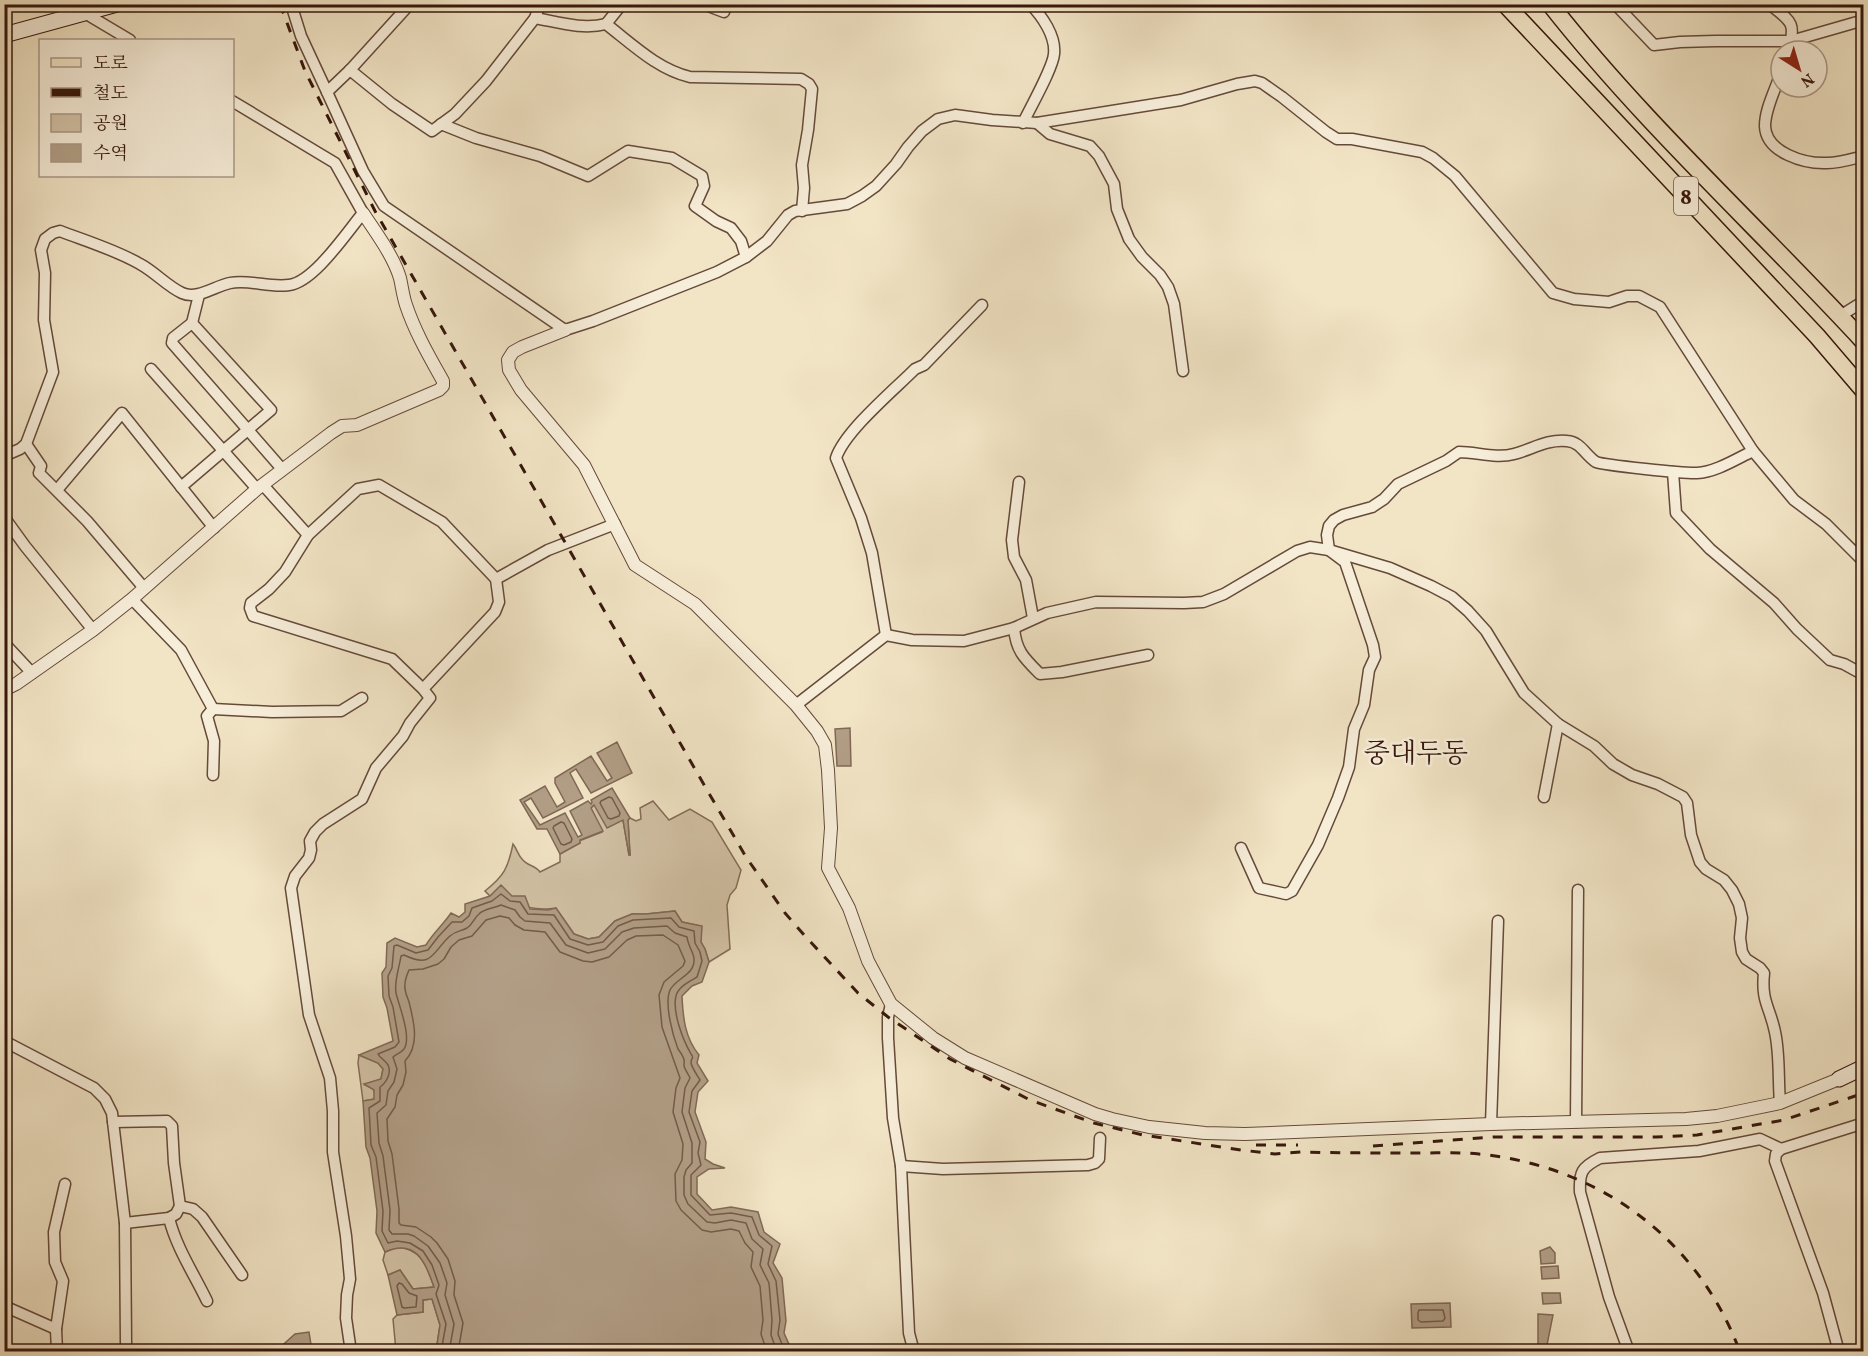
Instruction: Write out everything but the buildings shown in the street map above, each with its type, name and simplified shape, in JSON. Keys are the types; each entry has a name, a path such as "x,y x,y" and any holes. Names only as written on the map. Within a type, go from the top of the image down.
{"main road":[{"path":"4,35 117,4"},
{"name":"8","path":"1504,4 1817,336 1863,391"},
{"name":"8","path":"1550,4 1580,42 1645,113 1863,342"},
{"path":"1839,1079 1863,1067"}],"street":[{"path":"291,4 301,36 363,171 384,206 565,330"},
{"path":"327,92 410,4"},
{"path":"350,70 392,104 432,131 455,114 486,81 535,18 540,4"},
{"path":"535,18 574,26 596,26 606,24 622,4"},
{"path":"703,4 724,12"},
{"path":"1023,123 1054,55 1053,42 1045,24 1030,4"},
{"path":"1615,4 1654,45 1715,40 1769,44"},
{"path":"1769,4 1786,17 1791,24 1793,33 1791,39"},
{"path":"83,12 128,39"},
{"path":"1809,39 1863,20"},
{"path":"606,24 658,64 675,73 690,76 801,78 809,84 812,89 802,165 804,188 802,211"},
{"path":"1839,1079 1780,1103 1717,1116 1686,1119 1245,1134 1205,1133 1140,1125 1095,1114 965,1058 933,1038 891,1004 868,961 849,908 828,868 831,804 825,745 817,731 796,705 695,604 635,565 584,465 521,390 508,370 508,360 513,352 522,346 593,321 717,272 746,257 767,241 788,215 795,211 847,204 862,196 883,179 922,131 938,119 955,115 1037,123 1181,100 1255,81 1269,88 1337,139 1352,139 1422,152 1433,158 1455,176 1552,293 1574,299 1609,302 1627,296 1639,296 1660,307 1753,451 1794,500 1826,524 1863,562"},
{"path":"1772,99 1765,128 1777,148 1789,156 1803,161 1825,164 1863,156"},
{"path":"4,690 93,630 132,599 260,487 342,426 357,425 439,390 443,386 443,381 417,336 394,265 335,163 234,102"},
{"path":"1037,123 1050,134 1070,142 1090,146 1099,156 1114,184 1117,209 1129,239 1142,257 1160,275 1171,295 1183,371"},
{"path":"441,124 476,138 540,156 588,176 628,151 672,158 702,176 704,186 695,206 716,221 731,228 741,241 746,257"},
{"path":"4,456 26,444 53,372 44,320 45,273 40,250 45,239 53,233 60,231 140,264 183,294 199,295 219,285 241,281 280,285 297,283 314,272 363,213"},
{"path":"199,295 192,323 173,338 172,343 282,469"},
{"path":"1840,316 1863,301"},
{"path":"886,635 872,553 861,518 836,458 840,446 869,414 915,369 924,365 982,305"},
{"path":"181,487 271,410 192,323"},
{"path":"151,369 224,452 308,535"},
{"path":"57,490 122,413 214,528"},
{"path":"1241,848 1259,888 1286,894 1292,891 1318,845 1348,767 1354,729 1364,705 1369,670 1376,657 1345,562 1329,550 1327,535 1329,526 1334,520 1343,515 1372,507 1384,499 1398,484 1446,461 1459,452 1495,456 1513,455 1533,446 1558,440 1571,441 1581,446 1597,462 1698,473 1716,468 1753,451"},
{"path":"26,444 41,466 39,473 87,521 144,588"},
{"path":"1673,472 1676,513 1710,549 1774,603 1797,629 1830,660 1844,664 1863,675"},
{"path":"1019,482 1012,540 1014,557 1026,580 1033,618"},
{"path":"351,1352 346,1318 346,1295 350,1279 333,1152 330,1078 309,1015 291,888 295,876 309,858 310,841 315,832 323,824 362,799 376,768 403,736 429,698 423,689 392,659 252,616 250,608 251,603 285,572 308,535 358,489 379,485 442,522 496,579 499,602 495,612 423,689"},
{"path":"4,518 93,630"},
{"path":"496,579 548,550 615,524"},
{"path":"796,705 886,635 912,640 964,641 1014,628 1047,613 1096,602 1203,602 1224,594 1297,551 1310,548 1329,550 1390,568 1452,597 1468,611 1485,631 1524,693 1558,724 1594,746 1613,764 1632,775 1658,784 1683,797 1687,803 1691,835 1700,862 1706,869 1724,880 1732,890 1739,904 1742,918 1740,938 1742,952 1746,959 1764,973 1762,989 1776,1034 1780,1103"},
{"path":"132,599 181,650 213,708"},
{"path":"1014,628 1015,641 1021,656 1040,674 1062,672 1148,655"},
{"path":"4,642 32,673"},
{"path":"213,708 272,712 341,711 362,698"},
{"path":"213,708 207,716 214,741 213,775"},
{"path":"1544,797 1558,724"},
{"path":"1576,1122 1578,890"},
{"path":"1491,1124 1498,921"},
{"path":"891,1004 888,1017 888,1038 893,1118 901,1167 909,1333 914,1352"},
{"path":"4,1041 94,1088 105,1099 112,1113 125,1223 126,1343"},
{"path":"113,1122 167,1121 172,1126 180,1206 176,1214 169,1218 125,1223"},
{"path":"1839,1352 1823,1293 1775,1161 1776,1154 1781,1149 1863,1124"},
{"path":"901,1167 943,1169 1088,1165 1099,1159 1100,1138"},
{"path":"1629,1352 1609,1297 1580,1192 1579,1179 1582,1171 1600,1158 1699,1151 1760,1139 1781,1149"},
{"path":"57,1352 56,1329 63,1281 55,1262 54,1232 65,1184"},
{"path":"180,1206 193,1209 202,1217 242,1275"},
{"path":"169,1218 174,1236 207,1301"},
{"path":"4,1306 56,1329"}],"green space":[{"path":"653,801 669,820 690,809 712,822 741,870 736,888 730,895 727,905 730,949 709,962 701,942 701,926 682,922 675,911 632,914 615,921 599,937 588,939 574,934 556,908 539,909 523,906 490,896 485,891 497,881 504,871 513,844 519,856 540,872 560,862 560,854 580,843 579,841 602,832 591,808 594,805 623,820 630,855 628,820 630,818 636,821 641,819 640,808"},
{"path":"359,1055 378,1063 383,1069 381,1079 365,1085 374,1089 375,1099 363,1101"},
{"path":"397,1247 405,1248 418,1255 426,1266 434,1287 413,1289 400,1270 388,1275 383,1260 385,1252"},
{"path":"432,1299 440,1325 436,1351 396,1351 393,1319 397,1315 423,1312 423,1300"}],"water":[{"path":"850,728 851,766 837,766 835,729"},
{"path":"617,742 632,773 591,793 576,769 570,773 583,798 543,818 531,798 524,802 540,825 565,813 578,837 582,835 570,811 588,801 591,804 591,800 612,788 630,818 628,820 630,855 623,820 607,828 594,805 591,808 603,831 580,840 580,843 560,854 547,829 537,829 520,800 545,786 557,807 565,802 555,783 555,778 591,756 607,781 612,778 597,753"},
{"path":"501,885 512,896 525,896 530,909 556,908 574,934 588,939 599,937 615,921 632,914 675,911 682,922 702,926 701,942 709,962 702,982 692,986 682,996 683,1012 688,1035 699,1055 697,1063 708,1081 698,1092 695,1112 706,1142 705,1159 725,1168 709,1169 697,1177 697,1194 712,1210 731,1207 758,1212 764,1232 780,1244 773,1263 782,1278 786,1321 784,1333 792,1351 436,1351 440,1325 432,1299 423,1300 423,1312 397,1315 388,1275 400,1270 413,1289 434,1287 418,1255 404,1248 385,1252 376,1233 377,1211 370,1158 366,1147 363,1101 374,1099 374,1090 364,1084 381,1079 383,1069 378,1063 359,1055 393,1041 383,997 382,973 386,967 387,943 395,938 417,947 426,945 451,913 459,917 465,912 465,904 490,896"},
{"path":"1550,1247 1555,1253 1555,1263 1541,1264 1540,1251"},
{"path":"1558,1266 1559,1278 1542,1279 1541,1267"},
{"path":"1542,1293 1560,1293 1561,1303 1543,1304"},
{"path":"1450,1303 1451,1327 1412,1328 1411,1304"},
{"path":"1538,1314 1553,1315 1547,1345 1538,1345"},
{"path":"309,1332 312,1351 276,1351 295,1334"}],"railway":[{"path":"280,4 305,71 375,211 746,857 785,913 858,993 888,1017 950,1059 1030,1100 1094,1123 1143,1135 1275,1154 1301,1152 1472,1153 1523,1161 1564,1174 1603,1192 1638,1215 1670,1242 1698,1275 1722,1311 1740,1352"},
{"path":"1373,1146 1494,1137 1697,1135 1784,1120 1864,1093"},
{"path":"1256,1145 1298,1145"}],"district":[{"name":"중대두동","path":"1416,753"}]}
